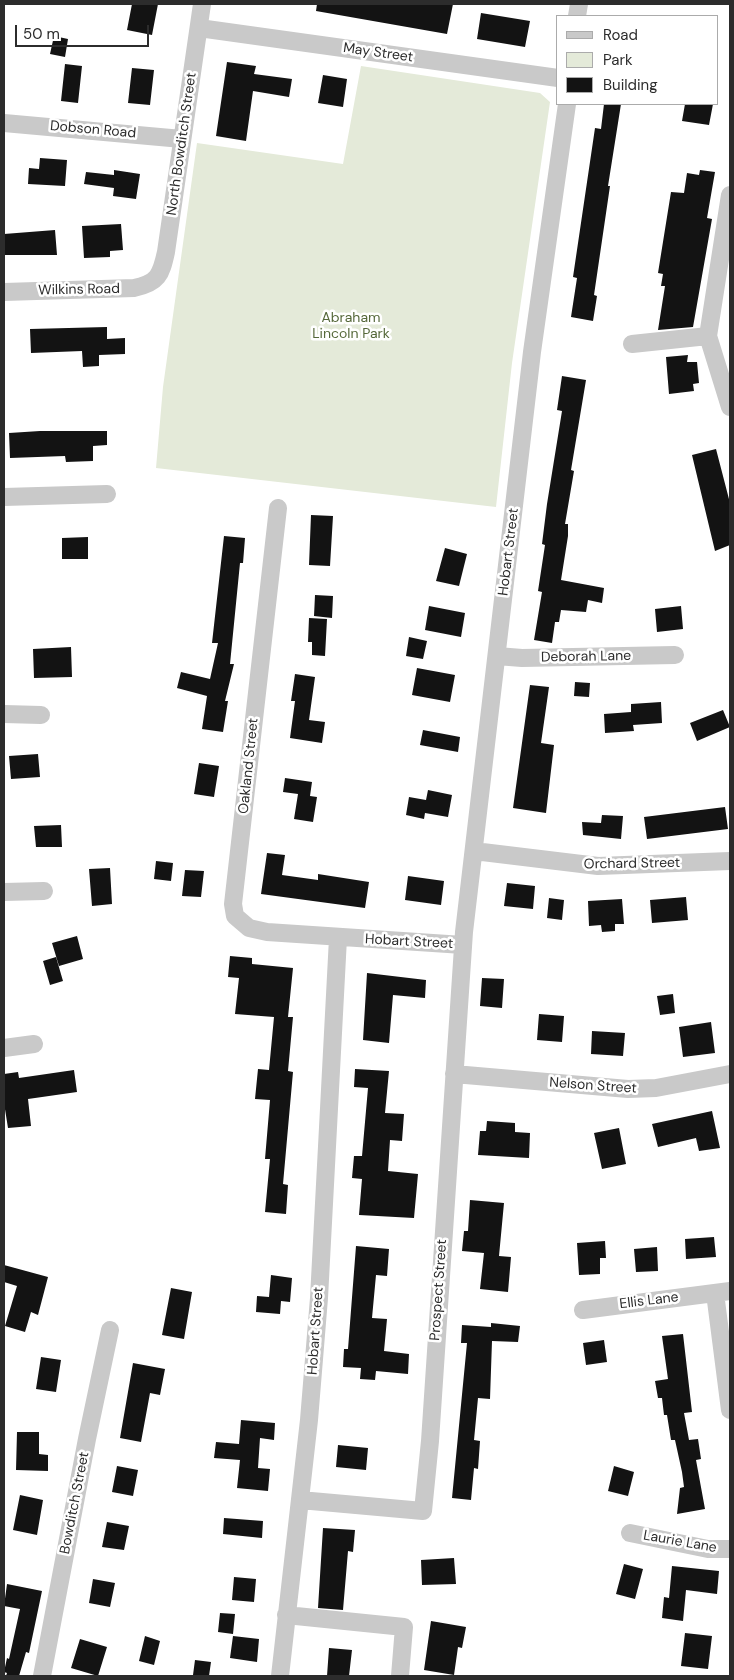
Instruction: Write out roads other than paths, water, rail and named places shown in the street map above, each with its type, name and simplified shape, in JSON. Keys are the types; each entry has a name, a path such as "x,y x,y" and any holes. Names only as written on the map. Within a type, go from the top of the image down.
{"street":[{"name":"North Bowditch Street","path":"154,282 161,272 166,252 202,4"},
{"name":"May Street","path":"199,28 556,78"},
{"name":"Hobart Street","path":"280,1676 312,1388 322,1257 338,938 462,945 532,352 567,105"},
{"name":"Dobson Road","path":"4,123 182,139"},
{"path":"730,195 708,336 730,407"},
{"name":"Wilkins Road","path":"4,292 134,288 154,282"},
{"path":"632,344 708,336"},
{"path":"4,497 107,494"},
{"name":"Oakland Street","path":"278,508 233,910 238,920 255,930 338,938"},
{"name":"Deborah Lane","path":"497,656 522,658 675,655"},
{"path":"4,714 41,716"},
{"name":"Orchard Street","path":"474,851 598,866 730,861"},
{"path":"4,892 44,891"},
{"name":"Prospect Street","path":"300,1500 423,1512 430,1441 462,945"},
{"path":"4,1048 34,1044"},
{"name":"Nelson Street","path":"454,1074 628,1089 670,1086 730,1074"},
{"path":"722,1292 730,1410"},
{"name":"Ellis Lane","path":"583,1310 722,1292"},
{"name":"Bowditch Street","path":"42,1676 87,1438 110,1330"},
{"name":"Laurie Lane","path":"630,1533 700,1548 730,1549"},
{"path":"286,1615 404,1627 400,1676"}],"park label":[{"name":"Abraham Lincoln Park","path":"351,326"}]}
